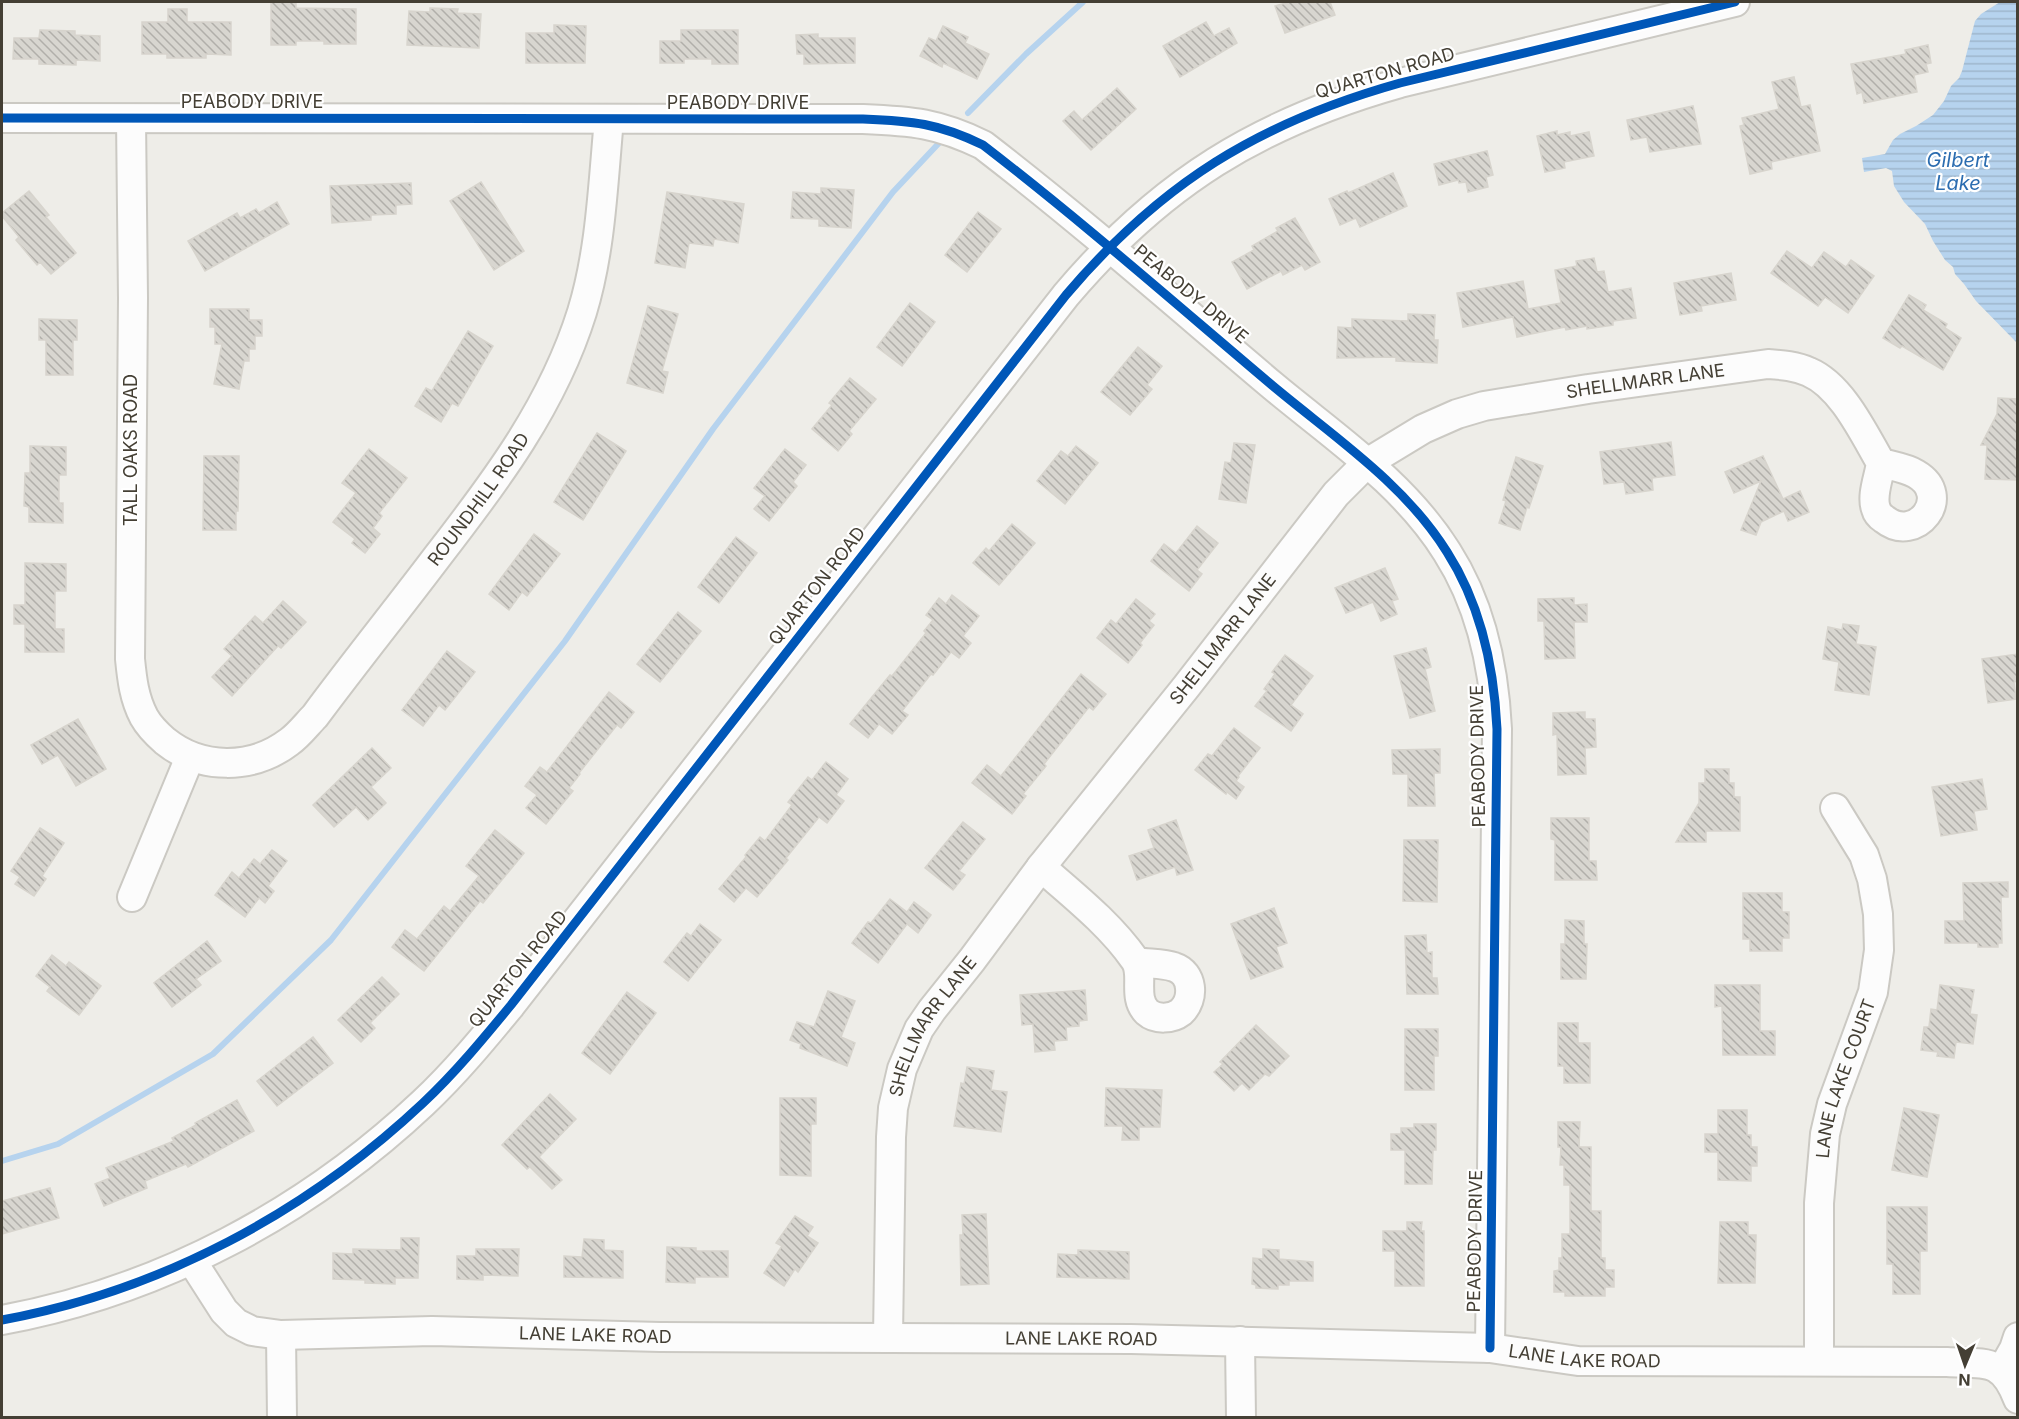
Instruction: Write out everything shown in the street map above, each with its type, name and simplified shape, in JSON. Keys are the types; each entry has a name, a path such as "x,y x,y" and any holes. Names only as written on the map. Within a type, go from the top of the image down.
{"street":[{"name":"QUARTON ROAD","path":"2,1320 71,1305 121,1289 192,1261 267,1221 306,1197 354,1162 424,1102 483,1039 587,909 1083,275 1153,206 1185,181 1251,140 1322,107 1400,82 1735,2"},
{"name":"PEABODY DRIVE","path":"2,118 863,119 926,124 953,132 983,145 1110,247 1367,463 1409,503 1446,550 1457,568 1481,625 1490,658 1496,699 1496,901 1490,1348"},
{"name":"ROUNDHILL ROAD","path":"190,757 210,762 237,764 263,757 289,742 315,716 501,473 545,401 566,356 582,311 598,235 609,118"},
{"name":"TALL OAKS ROAD","path":"131,119 131,667 136,700 144,719 156,734 190,757"},
{"name":"SHELLMARR LANE","path":"888,1337 893,1108 902,1069 919,1029 1041,867 1186,687 1336,494 1367,463 1423,429 1457,414 1484,406 1768,364 1811,372 1832,389 1851,410 1881,463"},
{"path":"132,897 190,757"},
{"name":"LANE LAKE COURT","path":"1819,1361 1819,1203 1825,1134 1832,1104 1873,992 1879,950 1878,914 1872,879 1864,855 1835,808"},
{"path":"1041,867 1081,902 1137,962"},
{"name":"LANE LAKE ROAD","path":"192,1261 213,1296 236,1323 252,1331 281,1335 432,1331 660,1337 1240,1341 1490,1348 1578,1361 1989,1364 2002,1370"},
{"path":"281,1335 282,1418"},
{"path":"2018,1338 2002,1370 2010,1380 2018,1399"},
{"path":"1240,1341 1241,1418"}],"water":[{"name":"Gilbert Lake","path":"2000,2 2017,2 2017,343 1976,301 1955,274 1953,267 1945,260 1933,241 1925,224 1904,202 1894,186 1892,171 1886,168 1864,172 1862,158 1885,154 1893,140 1900,134 1933,115 1944,101 1951,86 1959,78 1975,21 1981,14"}],"building":[{"path":"271,2 296,2 296,8 356,9 356,44 296,41 296,45 271,45"},
{"path":"1289,2 1330,2 1335,15 1285,33 1275,6"},
{"path":"430,8 458,9 457,13 481,14 479,48 407,45 409,11 430,12"},
{"path":"168,9 187,9 187,22 231,22 231,55 206,54 206,58 167,58 167,54 142,54 142,22 168,22"},
{"path":"1206,22 1214,36 1229,28 1237,43 1180,77 1163,46"},
{"path":"554,25 586,26 585,63 526,63 526,33 554,33"},
{"path":"943,26 968,37 965,43 989,54 977,79 943,63 942,67 920,56 929,38 936,41"},
{"path":"40,30 75,31 75,35 100,36 100,61 76,60 76,65 39,64 39,59 13,59 14,38 39,38"},
{"path":"681,30 738,30 738,64 712,64 712,59 684,59 684,63 660,63 660,41 681,41"},
{"path":"818,34 818,38 855,38 855,63 804,64 804,54 797,54 796,35"},
{"path":"1928,45 1931,63 1926,64 1928,72 1914,75 1917,92 1864,103 1862,92 1857,94 1851,64 1906,54 1905,50"},
{"path":"1794,77 1801,107 1810,105 1820,151 1771,162 1772,169 1750,174 1740,126 1744,125 1742,118 1779,109 1772,82"},
{"path":"1117,88 1136,109 1091,150 1063,121 1074,111 1082,120"},
{"path":"1693,106 1701,144 1650,152 1647,137 1631,140 1627,120"},
{"path":"1557,131 1557,135 1570,132 1570,136 1589,132 1594,156 1564,162 1565,168 1545,172 1537,136"},
{"path":"1487,151 1493,175 1486,177 1488,187 1468,192 1466,182 1459,183 1458,180 1439,185 1434,164"},
{"path":"1393,173 1407,206 1360,227 1356,218 1340,225 1329,199"},
{"path":"481,182 524,251 494,270 450,201"},
{"path":"411,183 412,204 396,205 396,214 371,215 371,220 332,223 330,186"},
{"path":"821,188 854,190 851,228 819,226 819,219 791,218 793,192 821,194"},
{"path":"29,191 49,215 46,217 76,253 51,274 40,262 37,265 16,240 19,237 2,216 2,213"},
{"path":"667,192 744,204 738,243 714,239 713,246 689,243 685,268 655,263"},
{"path":"277,202 289,224 205,271 188,241 237,213 240,218 256,209 259,213"},
{"path":"978,212 1001,229 967,272 945,255"},
{"path":"1295,218 1320,262 1305,270 1302,265 1283,275 1281,271 1247,289 1232,262 1254,250 1252,246 1278,231 1276,228"},
{"path":"1787,251 1812,268 1824,252 1846,267 1851,260 1874,276 1848,313 1825,297 1818,306 1771,273"},
{"path":"1594,258 1597,272 1604,271 1608,292 1631,288 1636,318 1613,321 1613,325 1566,330 1565,327 1517,337 1513,317 1463,327 1457,293 1523,281 1528,309 1561,303 1555,270 1577,266 1576,261"},
{"path":"1731,273 1736,300 1701,306 1702,311 1680,315 1674,283"},
{"path":"1909,295 1926,305 1923,310 1947,324 1945,328 1961,338 1943,370 1902,346 1900,348 1883,338"},
{"path":"910,303 935,322 902,366 877,347"},
{"path":"648,306 678,314 662,371 668,372 663,393 627,383"},
{"path":"210,309 249,309 249,320 262,320 262,336 255,336 255,349 249,349 249,361 244,361 239,389 214,384 222,344 215,344 215,327 210,327"},
{"path":"1408,314 1435,315 1434,340 1438,340 1437,363 1396,361 1396,357 1337,358 1338,327 1352,328 1352,319 1408,321"},
{"path":"39,319 77,320 77,340 73,340 73,375 46,375 46,340 39,340"},
{"path":"468,331 493,346 458,406 452,403 441,422 415,406 426,388 432,391"},
{"path":"1138,347 1162,366 1147,385 1152,389 1130,415 1101,392"},
{"path":"850,378 876,399 849,431 852,434 838,451 812,429 832,405 829,403"},
{"path":"1998,398 2018,399 2018,480 1985,479 1987,445 1981,445 1997,414"},
{"path":"597,433 626,451 583,520 554,502"},
{"path":"1671,442 1675,475 1652,478 1653,490 1626,494 1624,482 1604,484 1600,452"},
{"path":"1234,443 1255,445 1246,503 1219,499 1225,462 1231,463"},
{"path":"30,446 66,447 66,475 59,475 59,503 63,503 63,523 29,522 29,507 24,506 25,473 30,473"},
{"path":"1076,446 1098,463 1065,504 1037,481 1061,451 1068,456"},
{"path":"369,449 407,478 379,513 382,516 373,528 380,534 365,553 352,543 355,539 333,522 356,493 342,483"},
{"path":"785,449 806,465 793,482 797,486 769,521 754,509 765,496 754,488"},
{"path":"204,456 239,456 236,530 203,530"},
{"path":"1763,456 1783,499 1800,491 1809,512 1788,521 1784,511 1761,522 1756,535 1741,530 1761,481 1734,493 1725,472"},
{"path":"1516,457 1543,466 1520,530 1499,523 1506,501 1503,500"},
{"path":"1012,524 1035,543 999,585 973,563 986,548 989,551"},
{"path":"1197,526 1218,543 1197,570 1202,574 1189,591 1151,561 1164,544 1176,553"},
{"path":"534,534 560,554 527,596 522,592 509,610 489,594"},
{"path":"736,537 757,553 719,603 698,587"},
{"path":"25,563 66,564 66,591 55,591 55,629 64,629 64,652 25,652 25,624 14,624 14,605 25,605"},
{"path":"1385,568 1398,599 1392,601 1397,614 1381,621 1373,602 1346,613 1335,588"},
{"path":"952,595 979,616 963,636 971,643 959,658 951,652 933,675 931,674 902,711 908,715 892,734 879,724 868,738 850,724 926,633 924,631 933,620 926,615 939,598 946,604"},
{"path":"1574,598 1574,605 1587,604 1587,622 1574,622 1575,658 1545,659 1544,621 1538,621 1538,599"},
{"path":"1136,599 1155,614 1149,621 1154,625 1128,663 1097,638 1111,620 1116,624"},
{"path":"283,601 306,622 281,648 278,646 232,696 212,677 232,656 224,649 255,616 263,623"},
{"path":"678,612 701,631 660,682 637,664"},
{"path":"1843,624 1859,626 1856,644 1876,647 1869,695 1835,690 1839,662 1823,659 1828,627 1842,630"},
{"path":"1426,648 1431,667 1425,669 1435,711 1410,718 1394,656"},
{"path":"447,651 475,672 445,710 439,705 423,726 402,710"},
{"path":"2018,654 2018,681 2014,682 2016,699 1988,703 1982,659"},
{"path":"1285,655 1313,676 1291,705 1303,714 1291,731 1255,706 1267,691 1264,689 1275,674 1272,672"},
{"path":"1081,674 1106,694 1093,710 1089,707 1044,764 1046,766 1023,794 1026,796 1012,814 972,783 987,765 1001,776"},
{"path":"609,692 634,712 621,728 617,725 579,773 569,788 573,791 546,824 526,808 537,795 525,786 540,767 547,772"},
{"path":"1585,712 1585,719 1595,719 1596,747 1585,748 1586,774 1558,775 1557,734 1553,735 1553,713"},
{"path":"78,719 106,769 76,786 58,755 42,764 31,745"},
{"path":"1234,728 1260,748 1238,776 1236,781 1244,787 1236,799 1195,770 1208,754 1212,756"},
{"path":"372,748 391,768 371,787 386,803 368,820 356,807 334,827 313,805"},
{"path":"1440,749 1440,773 1434,773 1435,806 1408,806 1408,774 1393,774 1392,750"},
{"path":"826,762 848,779 836,795 844,801 827,823 819,817 786,858 788,860 757,897 746,888 734,902 719,889 760,837 765,841 792,805 788,802 808,777 812,780"},
{"path":"1705,769 1729,769 1729,783 1734,783 1734,797 1740,797 1740,831 1706,831 1706,842 1676,842 1699,803 1699,783 1705,783"},
{"path":"1982,779 1987,809 1974,811 1977,830 1941,836 1932,787"},
{"path":"1551,818 1589,818 1589,861 1596,861 1597,880 1555,880 1555,840 1551,839"},
{"path":"1176,820 1193,870 1177,875 1175,867 1137,880 1129,856 1154,848 1148,830"},
{"path":"963,822 985,839 959,871 965,875 953,890 925,868"},
{"path":"40,828 64,843 42,876 46,879 34,896 15,884 20,877 11,871"},
{"path":"495,830 524,853 483,903 480,901 424,971 392,947 405,930 417,939 444,906 450,911 479,876 466,866"},
{"path":"1404,840 1438,840 1437,902 1403,901"},
{"path":"272,850 287,861 268,886 274,891 265,903 259,898 245,917 215,895 232,872 239,878 254,859 260,864"},
{"path":"2008,882 2008,897 2001,897 2002,943 1998,943 1998,947 1978,947 1978,943 1945,943 1945,921 1964,921 1963,883"},
{"path":"1743,893 1782,893 1782,912 1789,912 1789,938 1782,938 1782,951 1750,951 1750,939 1743,939"},
{"path":"890,899 907,912 914,902 931,915 918,933 907,924 878,963 852,943"},
{"path":"1274,908 1287,943 1276,947 1283,967 1251,979 1231,924"},
{"path":"1565,920 1584,921 1584,944 1587,944 1586,979 1561,979 1561,944 1565,944"},
{"path":"700,924 721,940 688,981 664,962 687,933 691,936"},
{"path":"1426,935 1427,953 1432,952 1432,978 1437,978 1438,994 1407,994 1405,936"},
{"path":"207,941 221,961 196,979 201,985 172,1007 154,983"},
{"path":"52,955 66,966 69,962 101,986 79,1015 47,991 50,987 36,976"},
{"path":"382,977 399,994 370,1023 375,1028 361,1042 338,1020"},
{"path":"1715,985 1760,985 1760,1031 1775,1031 1775,1055 1723,1055 1722,1006 1715,1007"},
{"path":"1940,985 1974,990 1970,1014 1977,1015 1973,1044 1956,1042 1954,1058 1937,1056 1938,1052 1921,1050 1924,1027 1929,1027 1931,1009 1937,1010"},
{"path":"1085,990 1087,1020 1079,1021 1079,1026 1066,1027 1067,1040 1054,1041 1055,1050 1035,1052 1033,1024 1022,1025 1020,995"},
{"path":"828,991 855,1001 841,1037 855,1043 847,1066 800,1048 801,1044 790,1040 797,1022 814,1027"},
{"path":"627,992 656,1013 610,1074 582,1053"},
{"path":"1558,1023 1578,1023 1578,1043 1590,1043 1590,1083 1564,1083 1564,1066 1558,1066"},
{"path":"1256,1025 1289,1056 1269,1076 1265,1074 1249,1090 1242,1083 1234,1091 1214,1072 1223,1064 1220,1062"},
{"path":"1405,1029 1438,1029 1438,1056 1434,1056 1434,1090 1405,1090"},
{"path":"313,1037 333,1063 277,1106 257,1081"},
{"path":"967,1067 994,1071 991,1090 1007,1092 1001,1132 954,1126 961,1083 964,1084"},
{"path":"1106,1088 1162,1090 1160,1127 1139,1127 1139,1140 1122,1140 1123,1126 1105,1126"},
{"path":"550,1094 576,1119 539,1157 562,1180 552,1189 530,1167 527,1169 502,1145"},
{"path":"780,1098 816,1098 816,1124 811,1124 811,1176 780,1175"},
{"path":"237,1100 254,1131 188,1167 186,1164 145,1181 147,1188 104,1206 95,1184 110,1178 106,1168 174,1141 172,1138 196,1125 195,1123"},
{"path":"1904,1108 1939,1115 1927,1177 1892,1170"},
{"path":"1718,1110 1747,1110 1747,1135 1751,1135 1751,1147 1757,1147 1757,1166 1751,1166 1751,1181 1718,1180 1718,1152 1705,1152 1705,1134 1718,1134"},
{"path":"1558,1122 1580,1122 1579,1147 1591,1147 1591,1211 1601,1211 1601,1258 1605,1258 1605,1270 1614,1270 1614,1287 1605,1287 1605,1296 1565,1296 1565,1292 1554,1292 1554,1271 1559,1270 1559,1258 1562,1258 1562,1234 1570,1234 1570,1185 1564,1185 1564,1165 1560,1165 1561,1147 1558,1147"},
{"path":"1414,1124 1436,1124 1432,1184 1405,1184 1405,1150 1391,1150 1391,1134 1401,1134 1401,1128 1414,1128"},
{"path":"50,1188 59,1218 2,1234 2,1201"},
{"path":"1887,1207 1927,1207 1927,1251 1920,1251 1920,1294 1893,1294 1893,1264 1887,1264"},
{"path":"986,1214 989,1284 961,1285 962,1215"},
{"path":"795,1216 813,1227 807,1236 818,1243 798,1272 795,1269 784,1286 764,1273 782,1246 776,1243"},
{"path":"1407,1222 1422,1222 1424,1286 1395,1286 1395,1251 1383,1251 1383,1231 1407,1231"},
{"path":"1720,1222 1748,1222 1748,1235 1756,1235 1755,1283 1718,1283"},
{"path":"401,1238 419,1238 418,1278 395,1278 395,1284 333,1279 333,1253 353,1254 353,1249 401,1250"},
{"path":"584,1239 604,1240 604,1250 623,1251 623,1278 564,1277 564,1256 582,1257"},
{"path":"667,1247 696,1248 696,1251 728,1251 728,1277 695,1277 695,1283 666,1282"},
{"path":"476,1249 519,1249 518,1276 483,1275 483,1280 457,1279 457,1256 476,1256"},
{"path":"1263,1249 1279,1250 1279,1259 1313,1262 1313,1281 1289,1281 1289,1285 1278,1285 1278,1289 1256,1288 1256,1285 1252,1284 1253,1258 1263,1259"},
{"path":"1078,1250 1129,1252 1129,1279 1057,1277 1058,1254 1078,1255"}],"waterway":[{"path":"968,113 1026,54 1083,2"},
{"path":"2,1161 58,1144 213,1054 331,940 565,641 713,429 893,192 939,143"}],"cycle path":[{"path":"2,1320 61,1307 118,1289 174,1268 228,1242 280,1212 330,1179 378,1143 423,1103 458,1068 511,1005 1066,295 1138,220 1176,189 1215,162 1257,138 1301,117 1349,99 1400,83 1735,2"},
{"path":"2,118 863,119 911,122 952,132 983,145 1093,234 1367,462 1389,483 1430,527 1447,552 1459,572 1477,615 1489,659 1497,729 1490,1348"}]}
